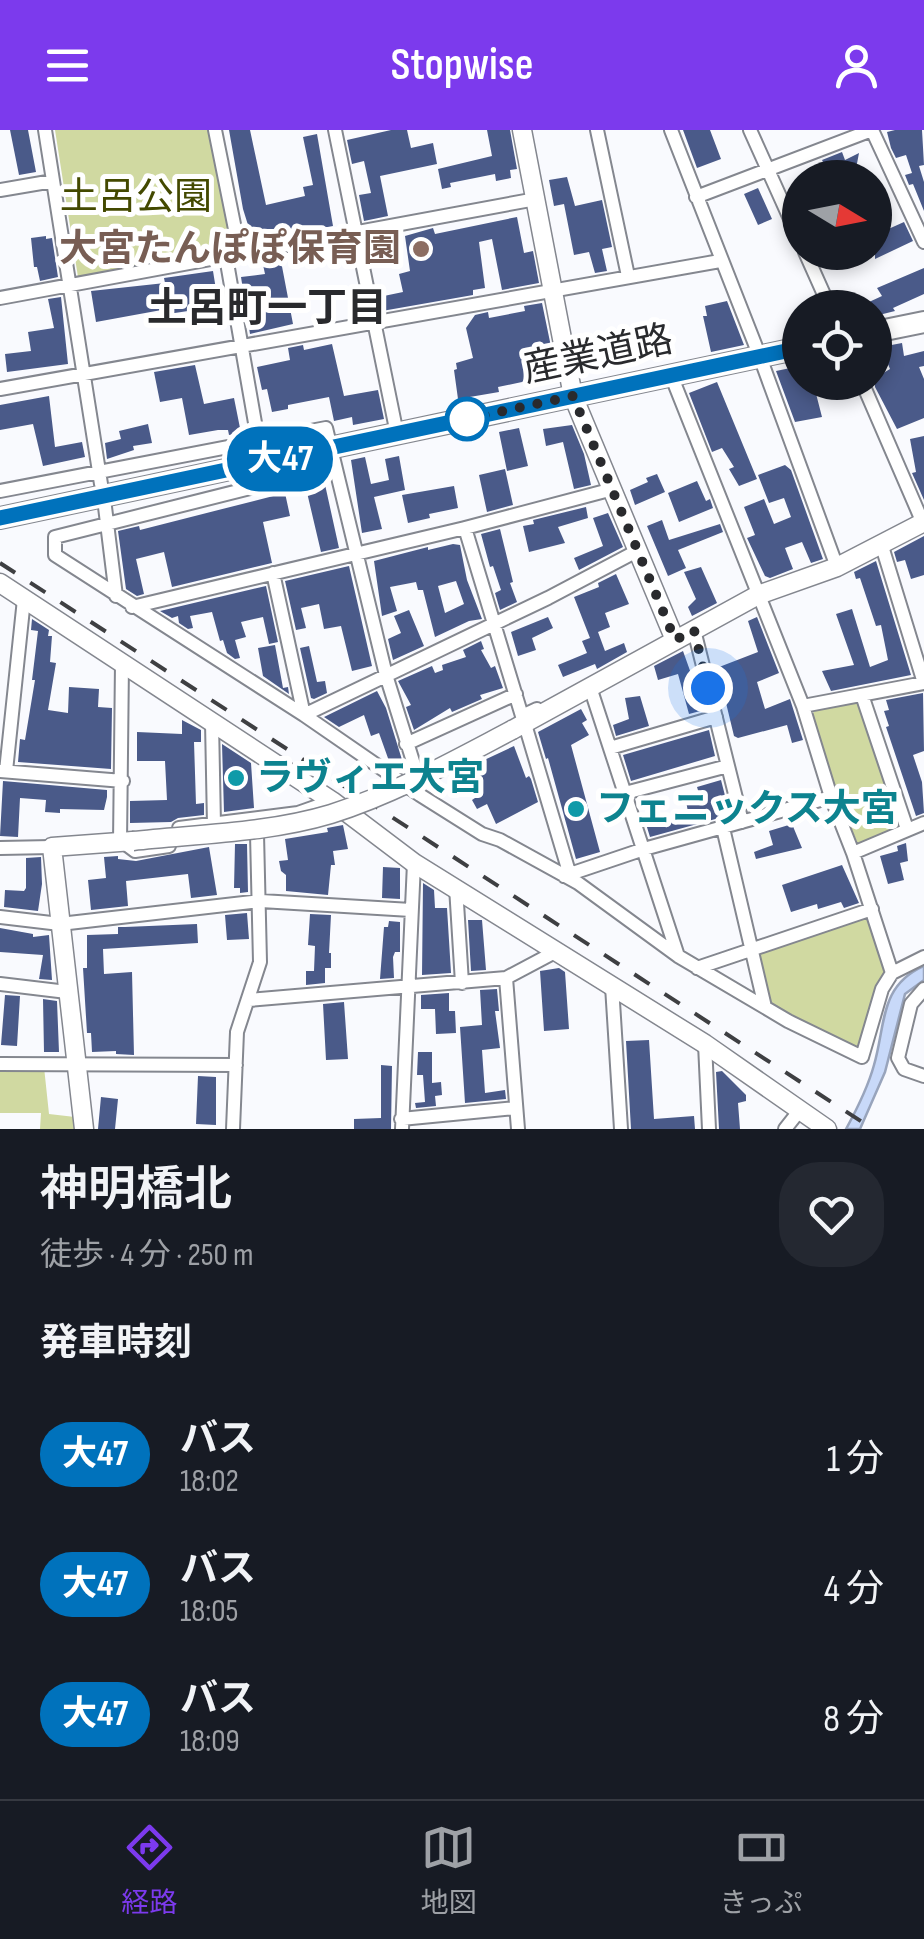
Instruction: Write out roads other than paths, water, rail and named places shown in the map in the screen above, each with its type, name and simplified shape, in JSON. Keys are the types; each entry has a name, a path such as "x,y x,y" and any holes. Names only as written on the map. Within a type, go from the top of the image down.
{"main road":[{"path":"892,329 924,322"},
{"name":"産業道路","path":"0,518 334,457 397,434 782,352"}],"street":[{"path":"45,130 100,477"},
{"path":"215,130 241,346 258,440"},
{"path":"335,130 397,434"},
{"path":"522,130 573,396 675,640"},
{"path":"598,130 628,276"},
{"path":"671,130 837,566"},
{"path":"750,130 782,201"},
{"path":"696,198 872,130 924,242"},
{"path":"0,190 53,181"},
{"path":"0,298 536,200"},
{"path":"0,389 720,261"},
{"path":"671,376 803,706 892,973"},
{"path":"413,790 758,594 837,566 923,522 870,400"},
{"path":"0,491 100,477 326,428 386,675 416,771"},
{"path":"334,457 55,538 55,555 304,714 482,834 566,874 697,968 862,1057 882,989 892,973 924,957"},
{"path":"132,607 613,489"},
{"path":"105,507 116,596"},
{"path":"465,528 522,716 564,701"},
{"path":"803,706 924,683 881,543"},
{"path":"304,714 637,551"},
{"path":"273,573 304,714"},
{"path":"0,583 332,801 414,863 705,1044 826,1129"},
{"path":"24,598 3,771 123,781"},
{"path":"694,630 742,822"},
{"path":"122,663 124,840 135,850 308,828 348,815"},
{"path":"590,687 678,956"},
{"path":"406,744 516,694"},
{"path":"862,695 907,829"},
{"path":"610,748 716,717"},
{"path":"212,722 214,825"},
{"path":"0,848 52,847 277,826 329,814 406,784 519,731"},
{"path":"519,731 566,874"},
{"path":"625,793 728,766"},
{"path":"566,874 831,797"},
{"path":"124,840 298,814 332,801"},
{"path":"853,853 924,824"},
{"path":"723,828 765,1008"},
{"path":"233,1129 237,1032 260,962 257,834"},
{"path":"52,847 84,1129"},
{"path":"414,863 402,1124 516,1108"},
{"path":"456,888 462,983"},
{"path":"0,917 60,924 261,901 411,910"},
{"path":"697,968 872,909"},
{"path":"249,1000 506,978 555,952"},
{"path":"506,978 518,1129"},
{"path":"0,984 68,992"},
{"path":"612,986 621,1129"},
{"path":"924,989 912,1004 898,1058 904,1070 924,1076"},
{"path":"705,1044 708,1129"},
{"path":"0,1064 236,1065"},
{"path":"785,1129 800,1110"}],"water":[{"path":"924,966 924,980 905,994 885,1072 860,1129 846,1129 872,1073 892,995 909,974"}],"railway":[{"path":"0,563 873,1129"}],"place":[{"name":"大宮たんぽぽ保育園","path":"421,249"},
{"name":"ラヴィエ大宮","path":"236,778"},
{"name":"フェニックス大宮","path":"576,809"}],"district":[{"name":"土呂町一丁目","path":"267,309"}],"park label":[{"name":"土呂公園","path":"136,197"}]}
